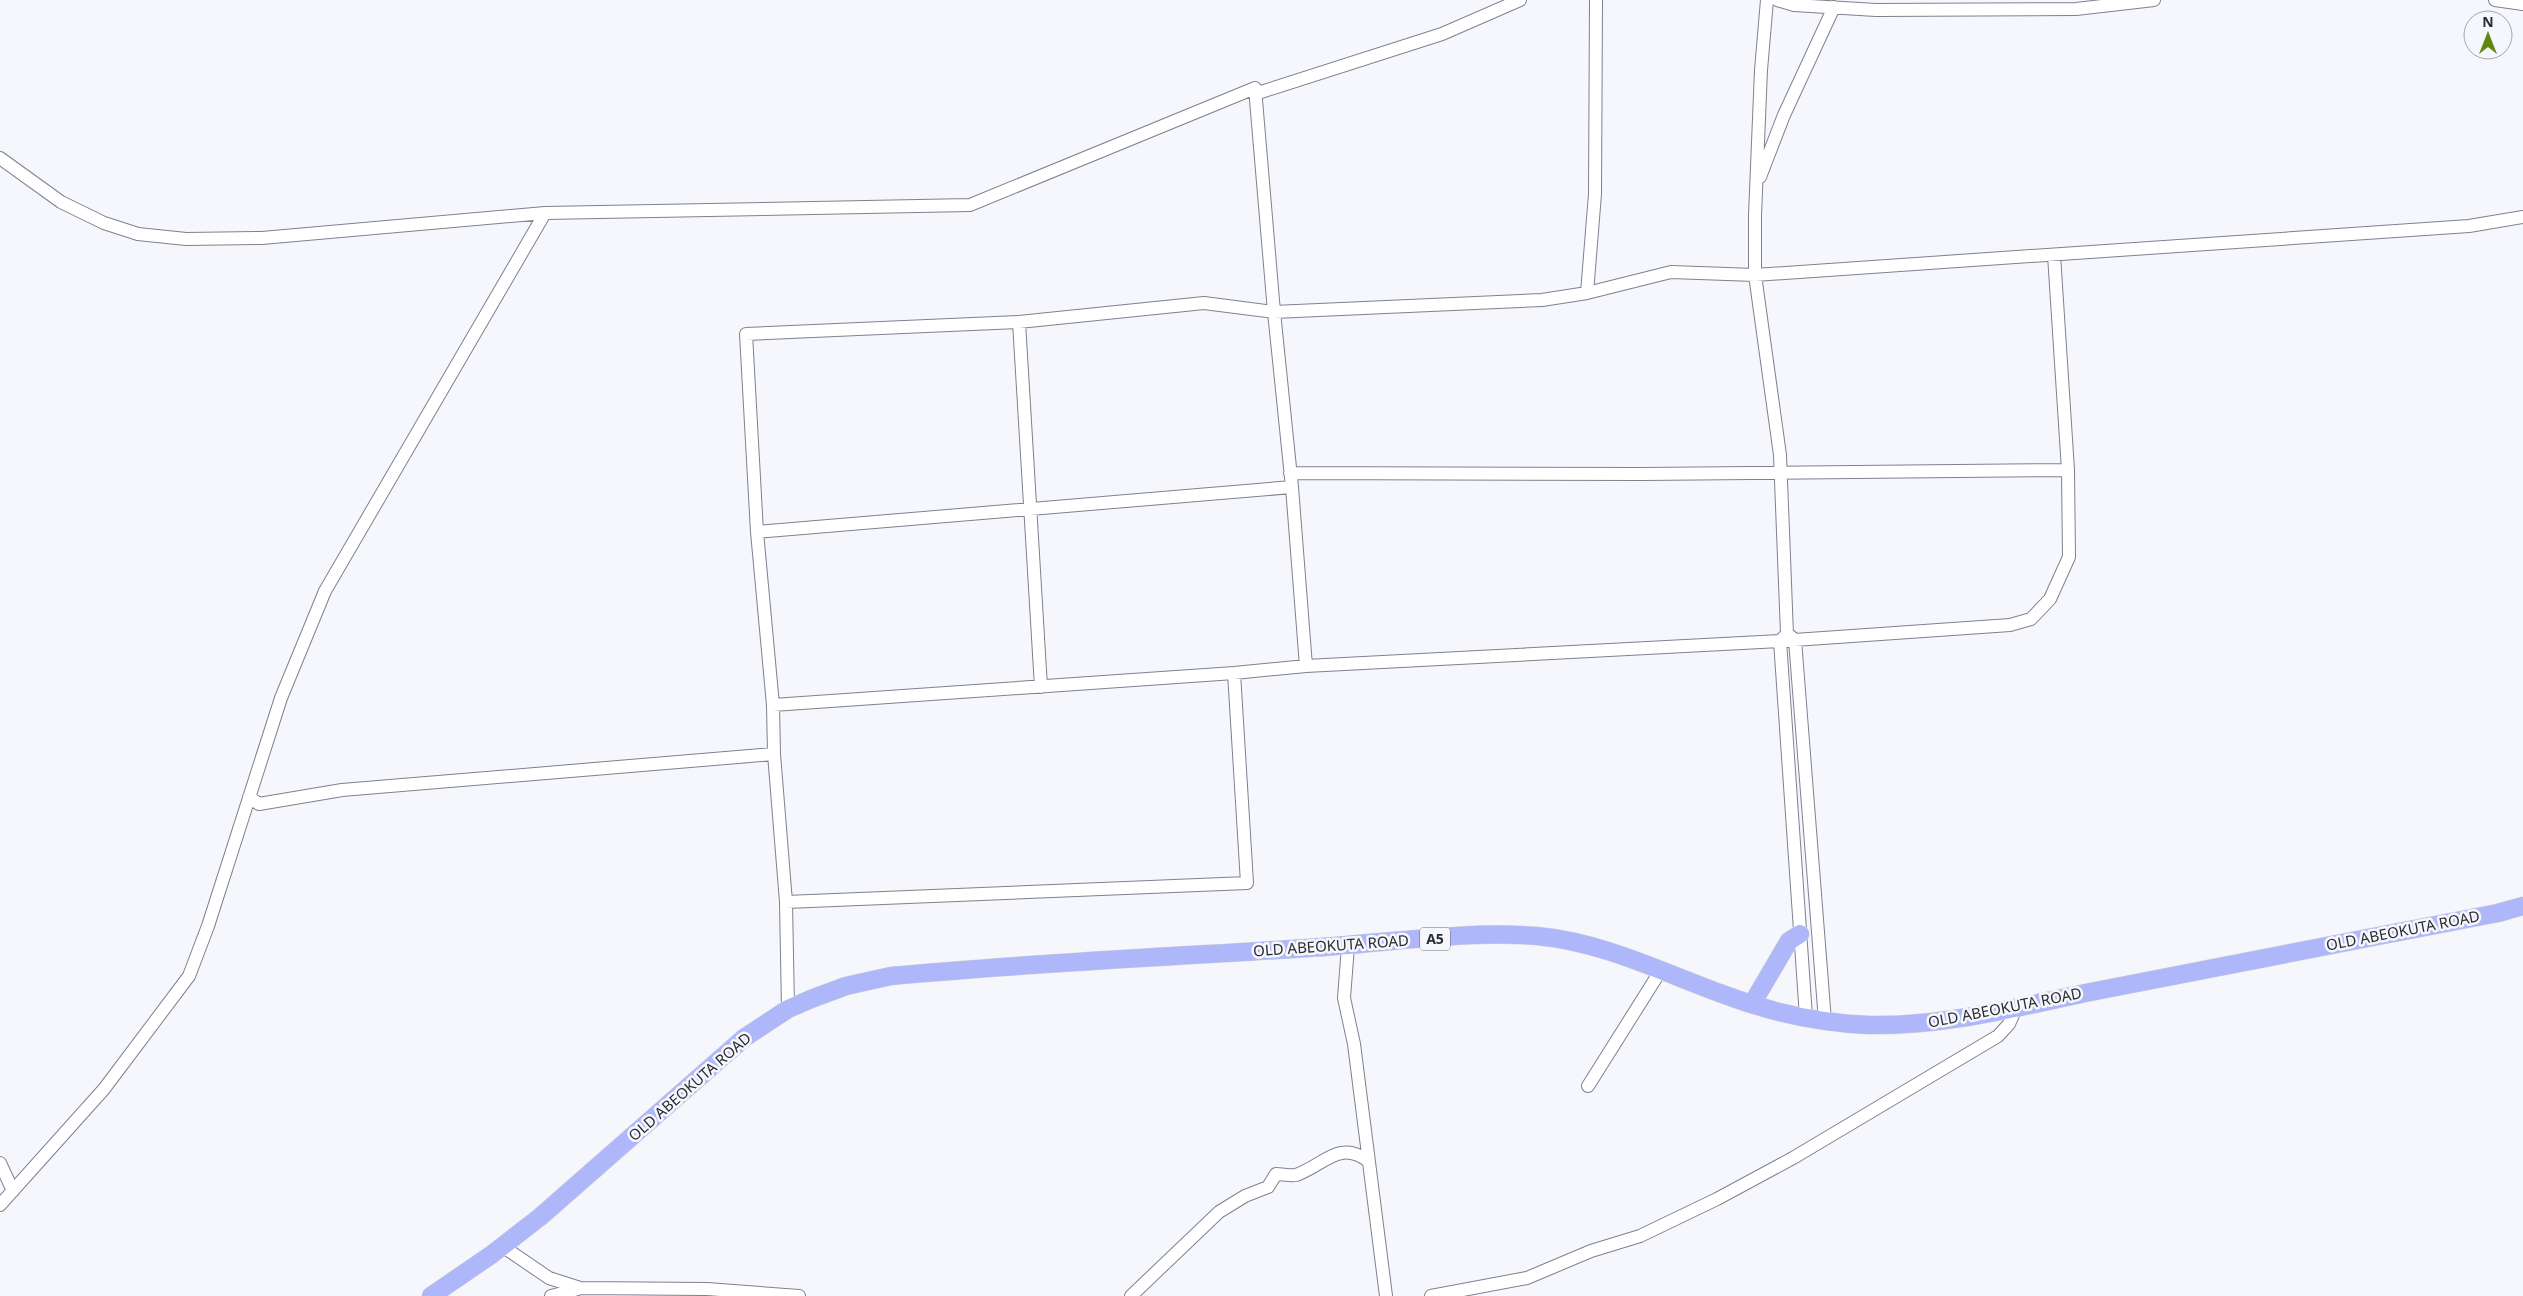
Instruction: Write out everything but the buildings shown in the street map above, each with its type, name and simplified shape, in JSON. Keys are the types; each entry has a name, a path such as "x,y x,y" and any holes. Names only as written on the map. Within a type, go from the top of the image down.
{"highway":[{"name":"OLD ABEOKUTA ROAD","path":"432,1296 502,1246 598,1168 712,1064 744,1038 788,1009 846,986 891,976 1476,937 1539,936 1581,944 1661,970 1752,1004 1806,1017 1825,1021 1868,1025 1912,1024 1964,1018 2016,1008 2498,913 2523,906"},
{"path":"1752,1004 1789,942 1800,934"}],"street":[{"path":"1255,88 1258,93 1399,49 1442,34 1520,0"},
{"path":"1587,293 1595,194 1596,0"},
{"path":"1767,0 1756,187 1755,275 1781,473 1800,934 1806,1017"},
{"path":"1777,0 1794,4 1876,10 1997,4 2076,9 2154,0"},
{"path":"2495,0 2523,4"},
{"path":"1756,187 1784,114 1834,7"},
{"path":"0,158 82,213 121,229 158,237 262,238 546,213 970,205 1255,88"},
{"path":"1255,88 1274,312 1292,487 1306,666"},
{"path":"0,1205 104,1089 189,976 208,926 281,698 325,591 546,213"},
{"path":"788,1009 786,902 774,754 773,705 757,532 746,334 1019,322 1204,303 1274,312 1542,300 1587,293 1671,272 1755,275 2469,226 2523,217"},
{"path":"773,705 1234,673 1306,666 2010,625 2031,619 2050,599 2069,557 2068,470 2054,254"},
{"path":"1019,322 1041,687"},
{"path":"1290,474 1781,473 2068,470"},
{"path":"757,532 1292,487"},
{"path":"1787,638 1819,936 1825,1021"},
{"path":"786,902 1247,883 1234,673"},
{"path":"249,797 259,804 342,790 774,754"},
{"path":"1800,934 1819,936"},
{"path":"1348,946 1344,998 1354,1044 1386,1296"},
{"path":"1588,1086 1661,970"},
{"path":"1431,1296 1454,1294 1527,1278 1591,1251 1640,1236 1717,1199 1860,1120 1998,1036 2009,1024 2016,1008"},
{"path":"1131,1296 1219,1212 1245,1196 1268,1187 1276,1174 1295,1175 1314,1164 1343,1153 1357,1153 1368,1162"},
{"path":"0,1163 13,1191"},
{"path":"502,1246 549,1278 580,1288"},
{"path":"551,1296 580,1288 707,1289 799,1296"}]}
